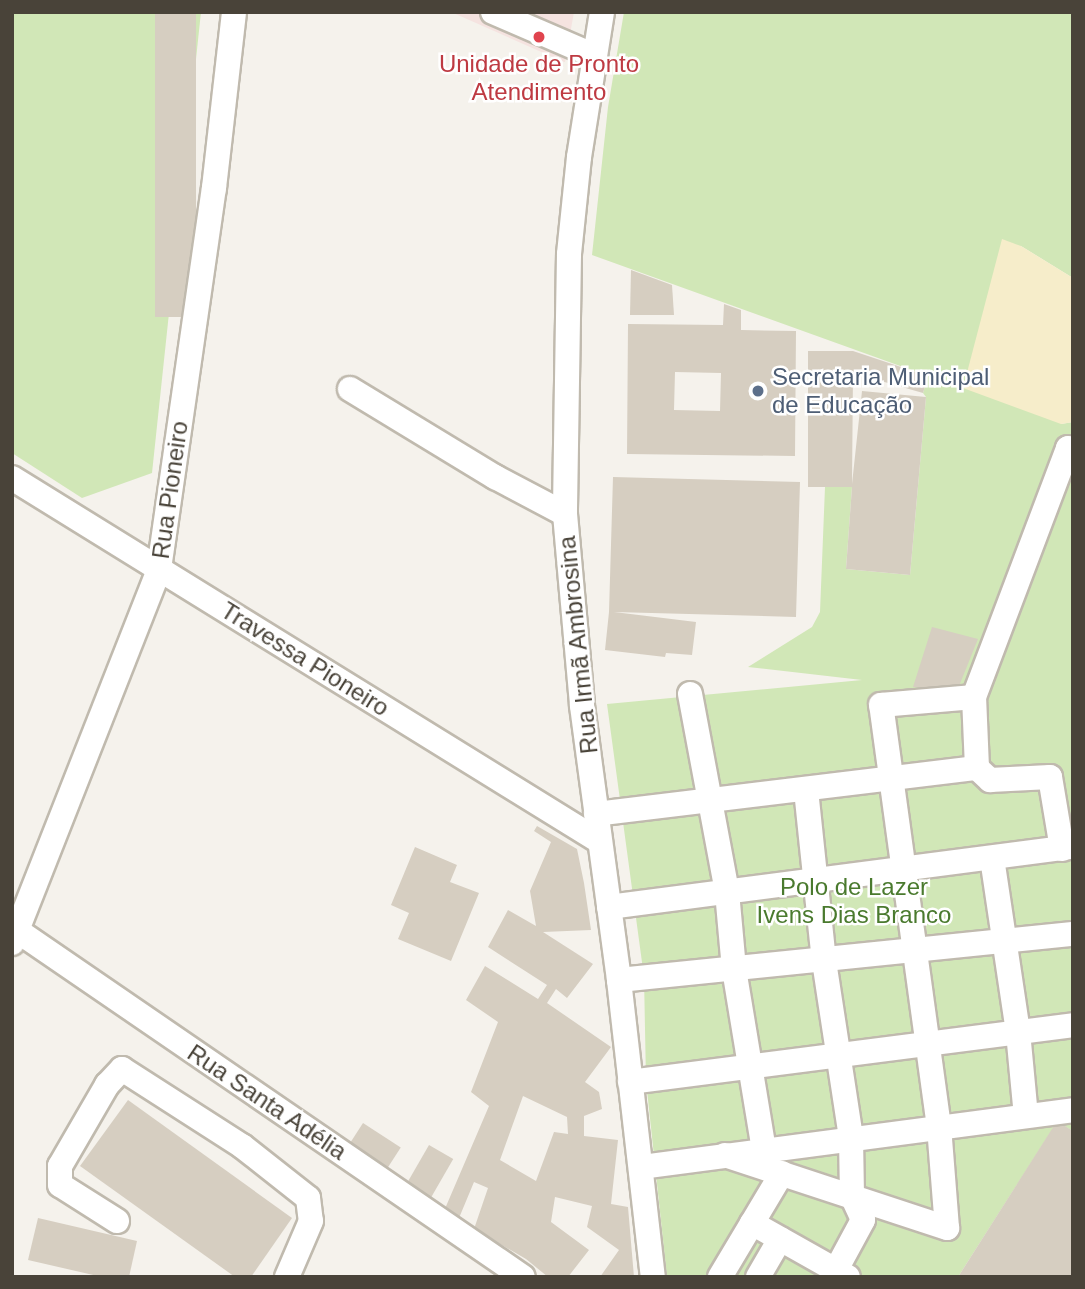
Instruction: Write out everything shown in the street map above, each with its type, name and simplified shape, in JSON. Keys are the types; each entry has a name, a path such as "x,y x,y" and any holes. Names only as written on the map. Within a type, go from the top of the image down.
{"street":[{"name":"Rua Pioneiro","path":"14,934 159,569 214,188 234,12"},
{"path":"493,12 595,56"},
{"name":"Rua Irmã Ambrosina","path":"602,12 579,157 569,254 565,514 582,706 619,980 653,1277"},
{"path":"350,389 495,477 565,514"},
{"path":"609,907 1067,848 1050,777 990,780 977,768 974,697 1068,448 1073,450"},
{"name":"Travessa Pioneiro","path":"12,478 599,841"},
{"path":"691,694 727,892 734,969 749,1065 771,1164 752,1223 720,1277"},
{"path":"641,1167 725,1154 771,1164 852,1196 947,1228 939,1127 881,705 974,697"},
{"path":"596,814 977,768"},
{"path":"752,1223 842,1273 863,1220 852,1196 851,1138 824,961 806,790"},
{"path":"992,858 1018,1032 1026,1116"},
{"name":"Rua Santa Adélia","path":"14,934 523,1277"},
{"path":"619,980 915,953 1073,934"},
{"path":"629,1082 1073,1025"},
{"path":"117,1221 60,1185 60,1166 107,1085 122,1069 242,1146 308,1198 311,1221 287,1277"},
{"path":"771,1164 851,1138 1073,1110"},
{"path":"758,1277 780,1239"}],"shaded area":[{"name":"Unidade de Pronto Atendimento","path":"451,12 574,12 565,62 564,62"}],"green space":[{"path":"12,12 201,12 152,473 82,498 12,453"},
{"name":"Polo de Lazer Ivens Dias Branco","path":"624,12 1073,12 1073,278 1021,246 1061,424 1073,422 1073,1131 1057,1122 958,1277 667,1277 646,1081 644,977 607,704 862,680 748,667 812,627 820,612 825,487 852,487 846,569 910,575 926,397 923,393 928,376 592,255 608,107"}],"sand":[{"path":"1002,239 1021,246 1073,278 1073,422 1061,424 963,388"}],"building":[{"path":"155,12 196,12 196,317 155,317"},
{"path":"631,270 672,285 674,315 630,315"},
{"name":"Secretaria Municipal de Educação","path":"724,304 741,310 741,330 796,331 795,456 627,454 628,324 723,325","holes":["675,372 721,373 720,411 674,410"]},
{"path":"808,351 853,351 928,376 923,393 853,373 852,484 862,391 926,397 910,575 846,569 852,487 808,487"},
{"path":"613,477 800,482 796,617 614,612 696,622 692,655 666,653 665,657 605,650 609,612"},
{"path":"932,627 978,639 957,691 913,687"},
{"path":"537,826 577,849 591,930 543,932 593,964 567,998 556,989 547,1003 611,1047 585,1082 599,1092 602,1109 584,1116 584,1136 618,1140 611,1204 628,1207 634,1277 600,1277 619,1250 587,1227 592,1206 555,1197 551,1222 589,1250 568,1277 548,1277 526,1259 474,1229 488,1188 474,1182 459,1218 444,1211 489,1106 471,1092 498,1022 466,1000 485,966 538,999 547,985 488,947 508,910 536,926 530,891 551,842 534,831","holes":["523,1096 567,1117 568,1134 554,1132 536,1181 500,1160"]},
{"path":"415,847 457,865 450,882 479,893 451,961 398,939 409,913 391,905"},
{"path":"128,1100 292,1218 251,1277 235,1277 80,1166"},
{"path":"1057,1121 1073,1131 1073,1277 958,1277"},
{"path":"363,1123 401,1148 388,1168 350,1143"},
{"path":"429,1145 453,1159 431,1198 406,1184"},
{"path":"38,1218 137,1241 129,1277 102,1277 28,1260"}],"place":[{"name":"Unidade de Pronto Atendimento","path":"539,37"},
{"name":"Secretaria Municipal de Educação","path":"758,391"}]}
